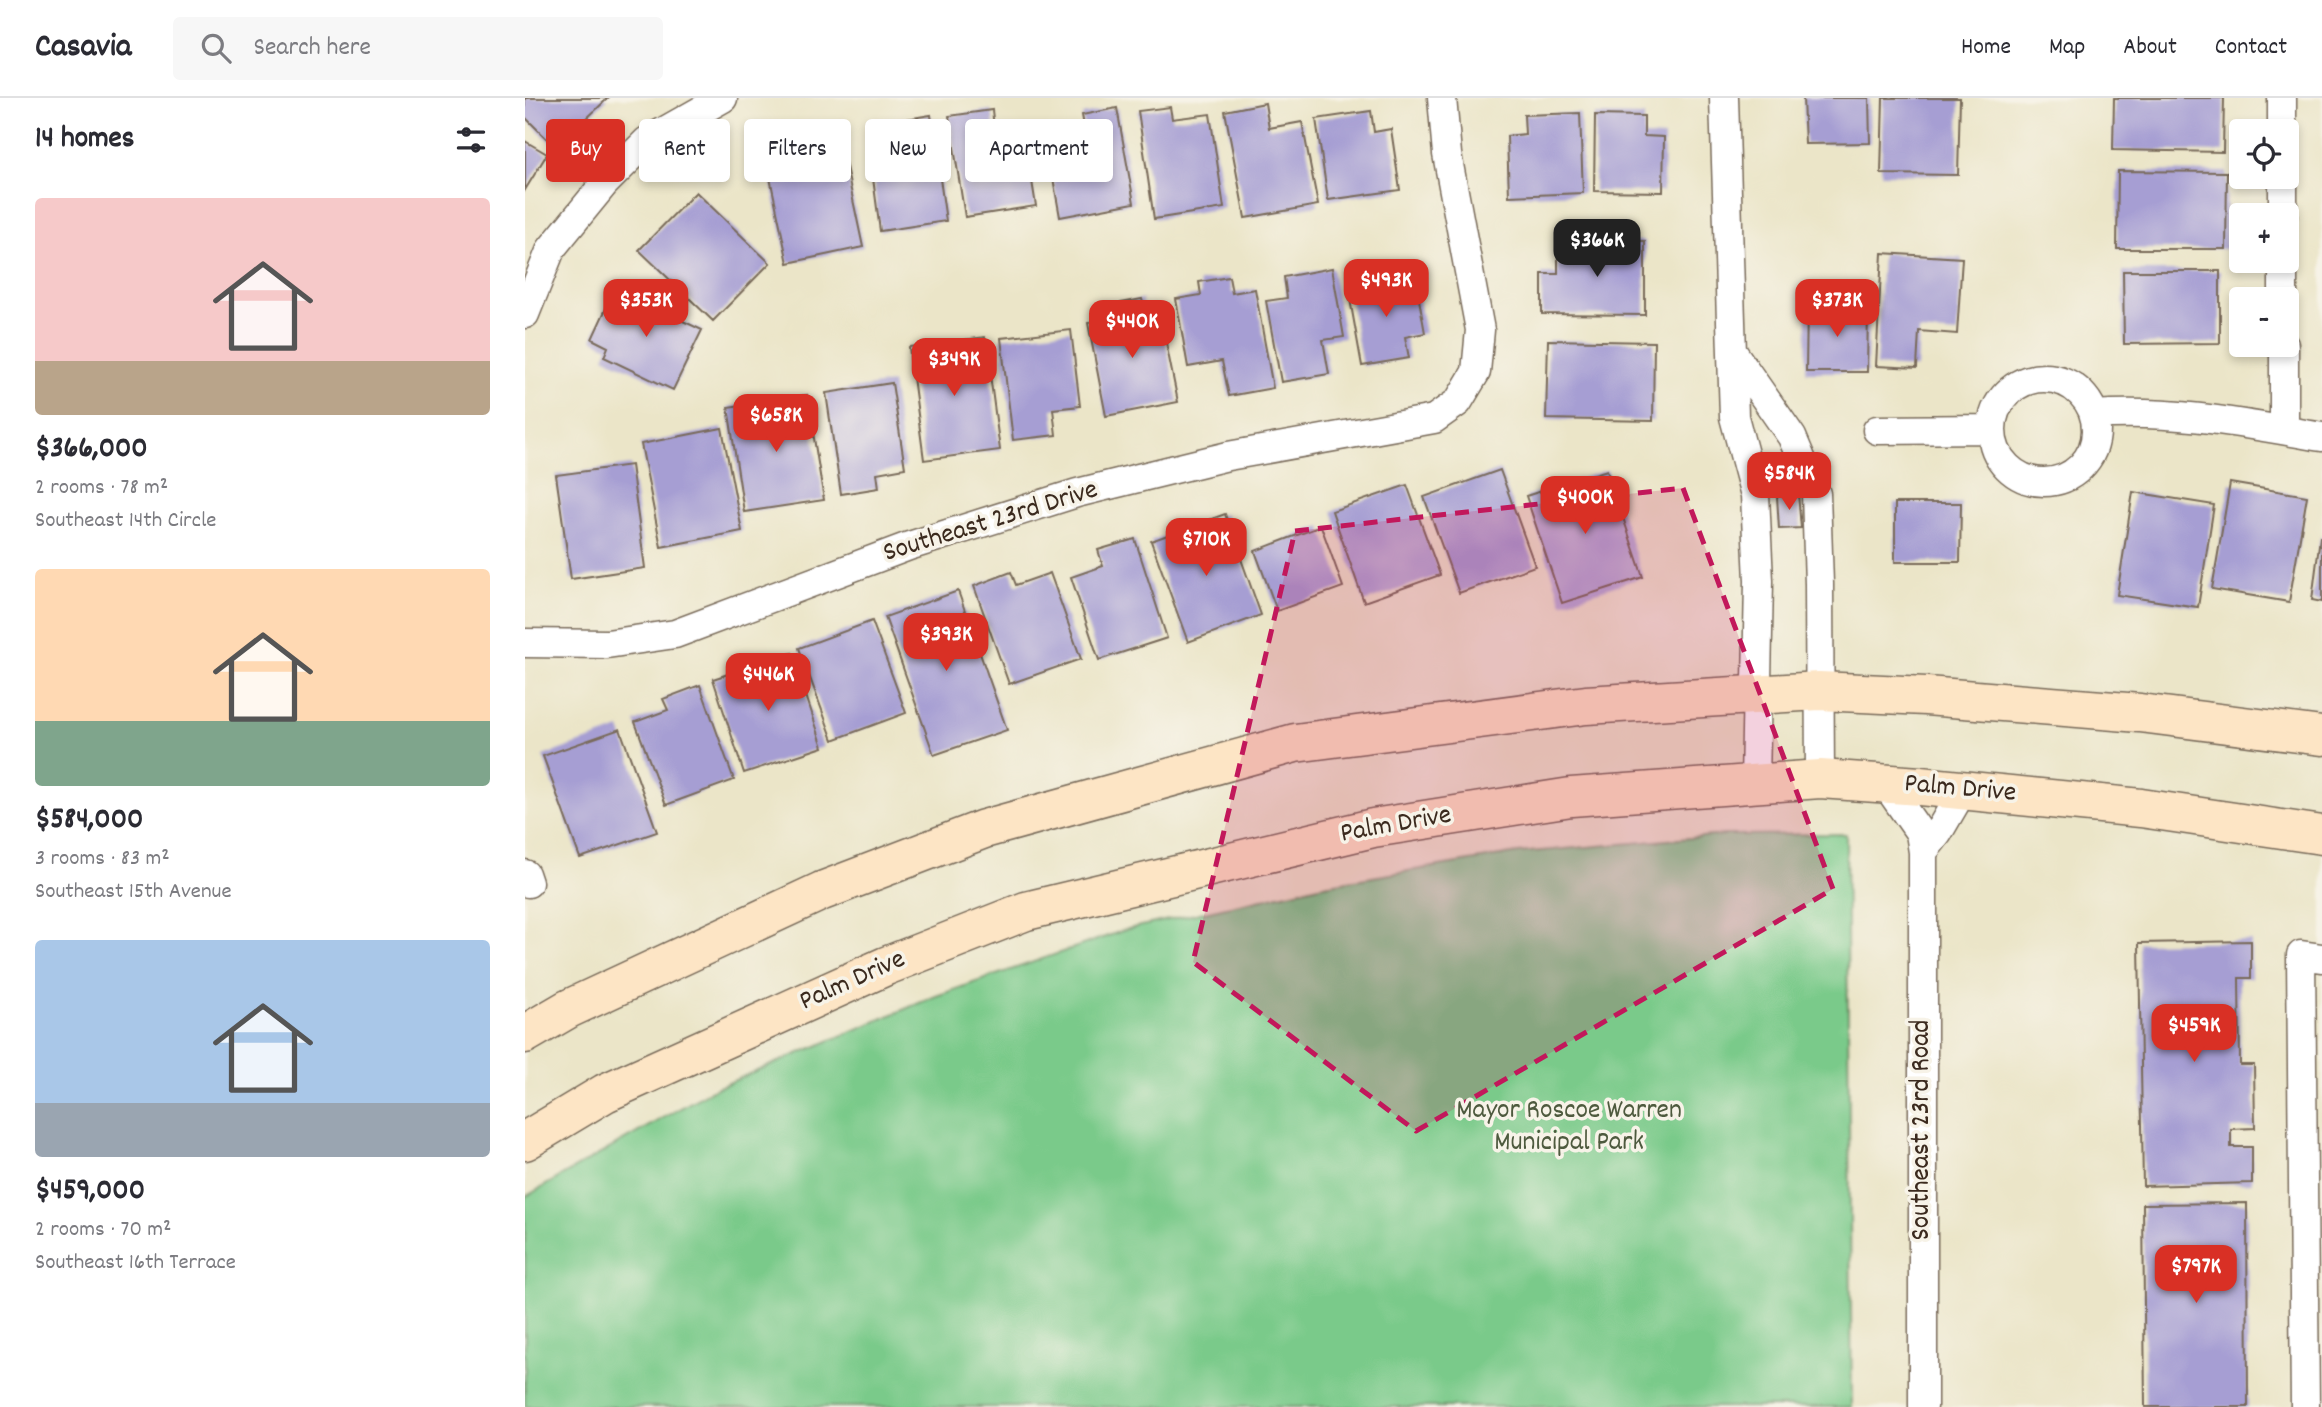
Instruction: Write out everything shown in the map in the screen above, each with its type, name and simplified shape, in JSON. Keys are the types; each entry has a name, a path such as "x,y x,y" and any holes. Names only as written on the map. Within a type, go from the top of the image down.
{"main road":[{"path":"525,1034 568,1009 822,891 984,829 1295,743 1586,705 1819,691 1926,696 2126,712 2322,736"},
{"name":"Palm Drive","path":"525,1141 605,1093 886,966 1026,911 1373,828 1571,797 1820,779 2141,808 2322,835"}],"street":[{"path":"525,314 551,249 605,183 647,141 723,98"},
{"name":"Southeast 23rd Drive","path":"525,643 607,644 674,634 909,546 1077,493 1228,456 1434,419 1458,402 1476,372 1480,330 1447,154 1442,98"},
{"path":"1724,98 1734,417 1755,495 1759,581 1755,782"},
{"path":"2282,98 2282,119"},
{"path":"1731,348 1792,437 1816,494 1820,779"},
{"path":"2284,357 2284,430"},
{"path":"2046,378 2076,388 2094,415 2097,433 2093,451 2083,466 2068,477 2051,483 2033,482 2016,475 2002,463 1994,447 1991,429 1994,413 2002,398 2022,384 2046,378"},
{"path":"2094,415 2135,412 2224,420 2322,437"},
{"path":"1877,430 1991,429"},
{"name":"Southeast 23rd Road","path":"1885,783 1920,833 1923,852 1923,1407"},
{"path":"1923,852 1938,833 1963,790"},
{"path":"2305,1407 2312,1136 2311,956"}],"highlighted area":[{"path":"1683,488 1833,889 1416,1131 1193,962 1295,531"}],"green space":[{"name":"Mayor Roscoe Warren Municipal Park","path":"1846,834 1852,1407 525,1407 525,1197 714,1089 936,996 1128,929 1324,885 1518,853 1725,835"}],"building":[{"path":"525,98 608,98 586,119 546,119 546,138 525,117"},
{"path":"1803,98 1869,98 1870,143 1805,144"},
{"path":"1883,98 1960,98 1958,175 1881,174"},
{"path":"2114,98 2224,98 2223,152 2113,150"},
{"path":"1265,103 1269,128 1302,122 1318,205 1245,218 1225,111"},
{"path":"1170,107 1172,119 1210,114 1224,208 1154,219 1138,111"},
{"path":"1117,108 1134,203 1060,217 1054,182 1113,182 1113,119 1083,119 1082,115"},
{"path":"992,110 993,119 965,119 965,182 1032,182 1036,206 965,217 949,116"},
{"path":"1371,111 1374,132 1391,129 1400,190 1328,200 1316,119"},
{"path":"1580,113 1583,193 1509,196 1507,136 1525,134 1524,115"},
{"path":"931,115 932,119 906,119"},
{"path":"1595,115 1644,116 1644,136 1664,137 1663,192 1594,191"},
{"path":"525,141 546,156 525,190"},
{"path":"2118,171 2227,172 2226,249 2117,249"},
{"path":"771,182 849,182 863,247 788,263"},
{"path":"874,182 940,182 946,221 880,231"},
{"path":"696,192 770,263 713,321 639,250"},
{"path":"1558,240 1645,241 1645,315 1542,314 1542,274 1558,274"},
{"path":"1882,253 1962,258 1957,334 1919,331 1917,368 1876,366"},
{"path":"1332,268 1344,337 1323,340 1329,374 1281,382 1266,301 1287,298 1284,277"},
{"path":"2123,271 2220,271 2220,343 2124,344"},
{"path":"1229,277 1232,293 1255,289 1273,388 1229,396 1222,361 1188,367 1176,299 1201,295 1199,282"},
{"path":"1415,277 1425,333 1405,337 1409,358 1362,366 1348,288"},
{"path":"615,289 702,330 673,390 604,357 608,347 592,339"},
{"path":"1142,299 1146,316 1160,313 1178,402 1106,416 1088,323 1112,319 1110,305"},
{"path":"1807,306 1868,307 1867,372 1806,372"},
{"path":"1071,330 1080,406 1053,409 1056,435 1013,440 1001,338"},
{"path":"985,337 1000,450 924,460 909,347"},
{"path":"1548,340 1654,342 1653,421 1546,419"},
{"path":"892,383 905,468 877,473 879,488 841,494 826,393"},
{"path":"807,395 824,500 744,512 728,407"},
{"path":"722,428 742,531 661,547 641,444"},
{"path":"631,465 645,568 571,579 556,475"},
{"path":"1500,470 1535,566 1459,593 1424,497"},
{"path":"1607,470 1643,577 1562,603 1526,496"},
{"path":"2230,483 2307,496 2289,602 2212,589"},
{"path":"1407,485 1440,575 1364,602 1332,511"},
{"path":"2133,492 2214,505 2198,607 2117,595"},
{"path":"1798,494 1801,528 1779,529 1777,496"},
{"path":"1895,503 1961,503 1960,562 1895,562"},
{"path":"1225,514 1261,615 1188,642 1151,541"},
{"path":"1321,526 1343,587 1277,611 1255,551"},
{"path":"2322,537 2322,602 2312,600"},
{"path":"1135,539 1167,638 1099,660 1071,577 1103,566 1098,550"},
{"path":"1011,572 1016,585 1050,573 1081,659 1009,684 974,586"},
{"path":"958,591 1007,730 934,755 885,617"},
{"path":"872,621 906,713 833,740 799,648"},
{"path":"792,653 823,747 744,773 713,679"},
{"path":"700,685 734,780 666,805 635,722 668,710 663,699"},
{"path":"620,729 657,832 580,858 543,756"},
{"path":"2251,941 2251,978 2239,978 2240,1065 2254,1065 2255,1128 2231,1129 2231,1147 2252,1147 2252,1183 2143,1186 2139,943"},
{"path":"2247,1203 2248,1407 2145,1407 2143,1204"}]}
